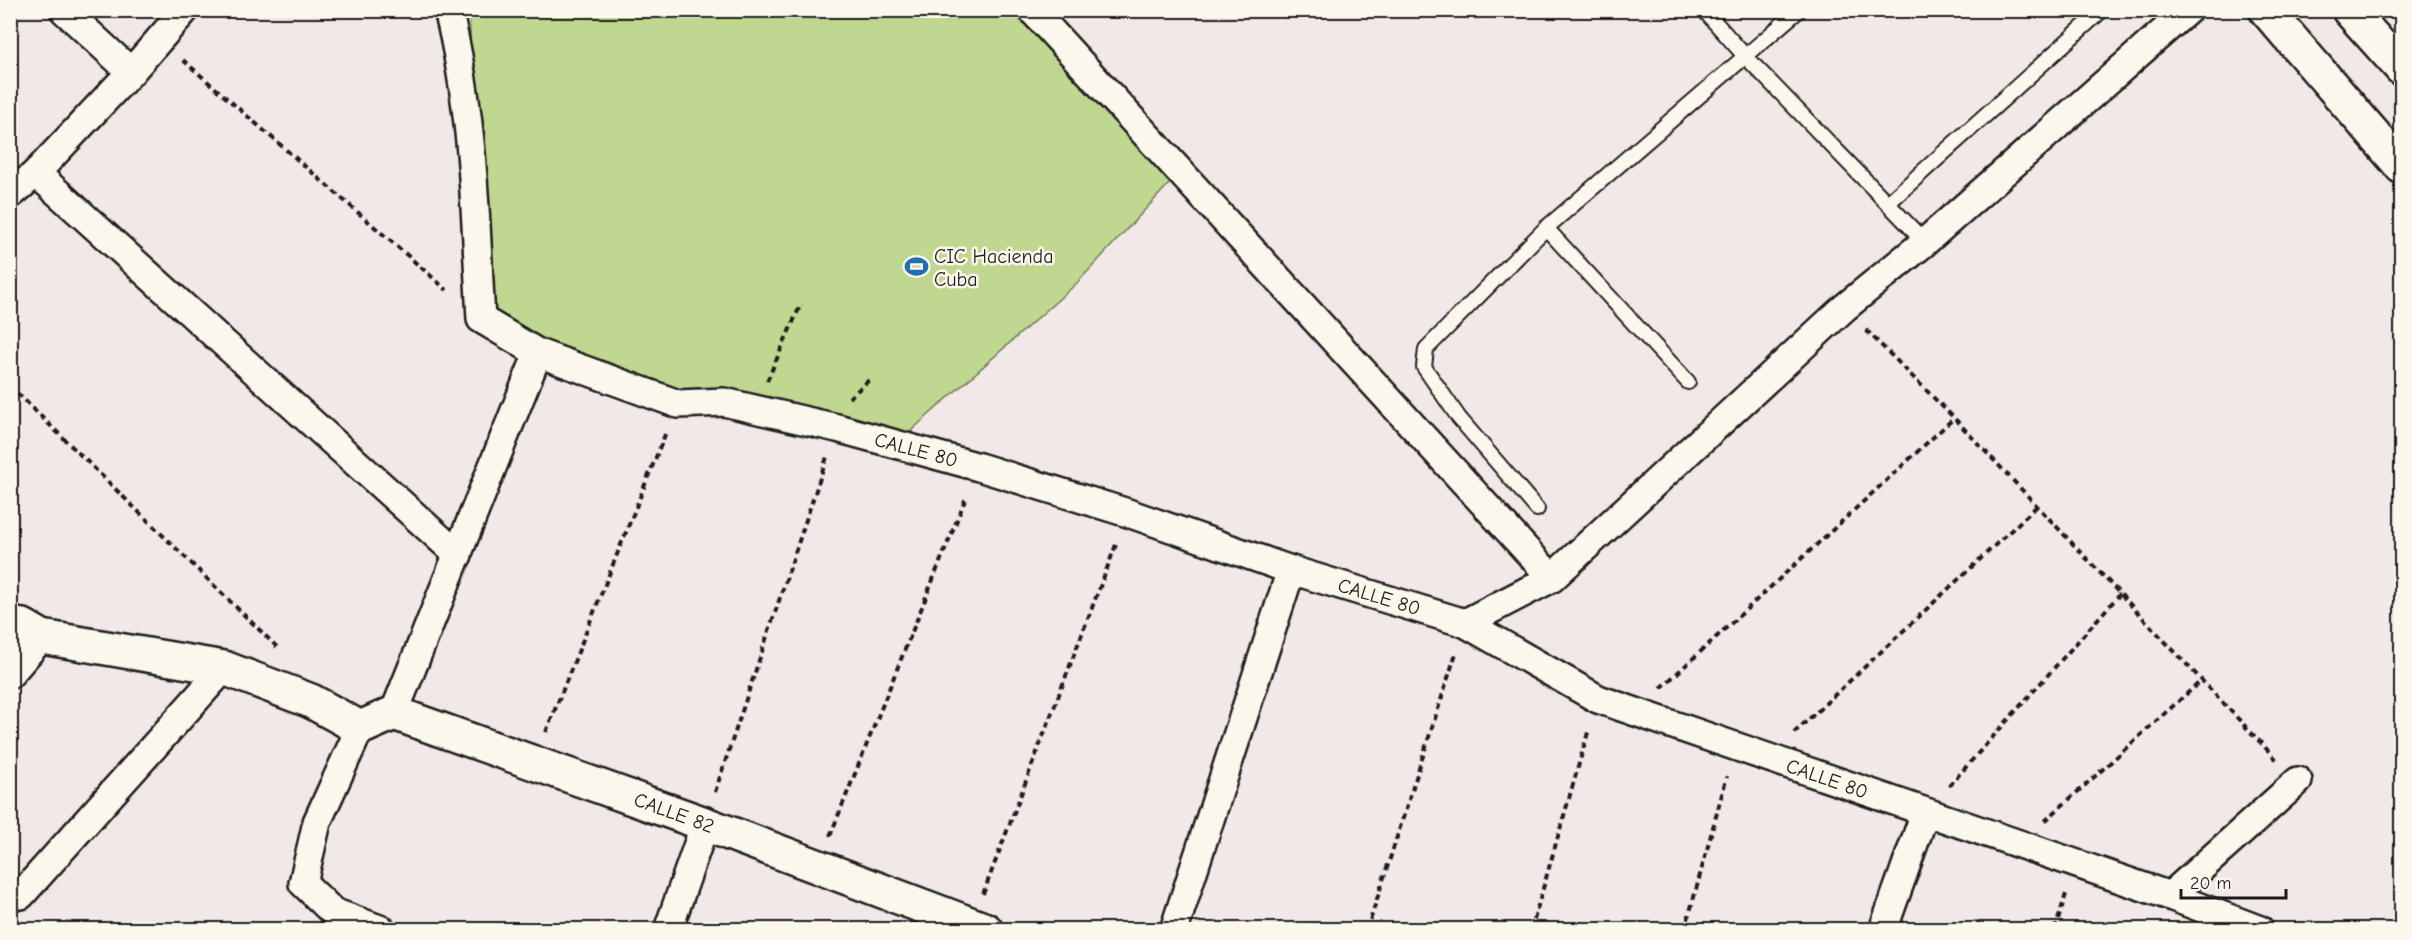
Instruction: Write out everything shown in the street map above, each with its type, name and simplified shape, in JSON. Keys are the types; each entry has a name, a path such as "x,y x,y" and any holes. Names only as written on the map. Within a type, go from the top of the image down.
{"street":[{"path":"64,10 131,72"},
{"path":"185,10 131,72 20,182 459,555"},
{"path":"448,10 460,57 470,126 481,320"},
{"path":"1032,10 1551,578"},
{"path":"1465,623 1551,578 1844,308 1925,242 2188,10"},
{"path":"2266,10 2402,167"},
{"path":"2349,10 2402,69"},
{"name":"CALLE 80","path":"481,320 538,353 678,404 724,402 837,428 979,467 1128,513 1291,570 1465,623 1598,699 2170,896 2260,930"},
{"path":"382,930 333,912 303,883 317,822 360,728 394,713 538,353"},
{"path":"1174,930 1291,570"},
{"path":"10,624 23,626 42,637 224,668 311,701 360,728"},
{"path":"10,674 42,637"},
{"path":"21,895 224,668"},
{"name":"CALLE 82","path":"394,713 705,824 979,927"},
{"path":"2170,896 2298,781"},
{"path":"1883,930 1925,813"},
{"path":"668,930 705,824"}],"lane":[{"path":"1704,10 1745,56 1925,242"},
{"path":"1538,509 1459,418 1424,367 1425,349 1546,228 1799,10"},
{"path":"1888,203 2102,10"},
{"path":"1546,228 1688,382"}],"path":[{"path":"160,40 481,320"},
{"path":"755,409 801,304"},
{"path":"1844,308 1954,418 2298,781"},
{"path":"10,386 283,654"},
{"path":"534,762 678,404"},
{"path":"1635,712 1954,418"},
{"path":"705,824 837,428"},
{"path":"818,866 979,467"},
{"path":"1768,758 2037,506"},
{"path":"979,927 1128,513"},
{"path":"1925,813 2120,594"},
{"path":"1367,930 1465,623"},
{"path":"2018,845 2201,681"},
{"path":"1531,930 1598,699"},
{"path":"1685,930 1735,746"},
{"path":"2055,930 2076,865"}],"green space":[{"path":"468,11 1032,11 1180,172 1077,283 913,429 902,446 678,404 481,319 470,126 470,12"}],"place":[{"name":"CIC Hacienda Cuba","path":"916,267"}]}
